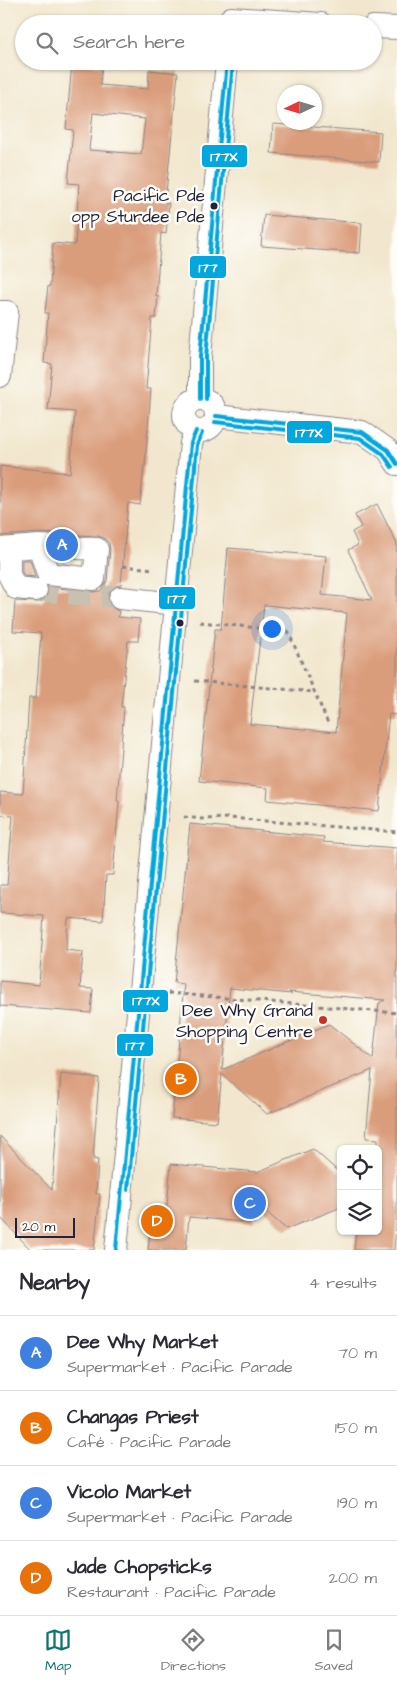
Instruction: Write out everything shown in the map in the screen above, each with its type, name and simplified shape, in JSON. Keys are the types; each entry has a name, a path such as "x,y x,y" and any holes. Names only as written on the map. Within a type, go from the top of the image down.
{"street":[{"path":"382,27 397,28"},
{"path":"200,399 200,356 226,70"},
{"path":"0,312 7,312 0,376"},
{"path":"200,399 206,400 213,406 216,416 214,422 207,429 196,430 187,425 183,415 190,402 200,399"},
{"path":"216,416 362,432 388,450 397,464"},
{"path":"116,1250 191,443 196,430"},
{"path":"36,590 16,588 9,576 4,549 39,546"},
{"path":"120,598 176,604"}],"path":[{"path":"123,566 154,569"},
{"path":"200,622 288,632 328,724"},
{"path":"195,681 314,692"},
{"path":"184,817 202,819 230,818 397,832"},
{"path":"168,992 397,1013"}],"building":[{"path":"71,70 102,70 100,85 148,89 149,70 178,73 165,203 169,203 166,234 161,233 156,318 152,318 146,389 151,389 140,505 128,503 121,585 115,586 110,590 107,597 108,604 119,611 118,617 140,619 138,641 128,641 121,707 124,707 113,875 106,875 103,921 68,918 66,950 83,952 80,988 93,989 91,1013 0,1006 0,981 39,985 44,916 0,913 0,885 7,885 13,816 0,815 0,792 23,794 29,698 36,698 41,633 13,631 15,601 41,602 47,597 48,587 93,592 100,591 107,581 110,550 109,543 104,538 98,536 40,533 0,536 0,466 70,473 75,412 48,410 52,364 44,363 48,313 45,313 48,286 50,286 53,243 75,245 79,184 68,183 73,130 66,129","holes":["93,113 145,119 141,154 89,150"]},
{"path":"273,124 277,124 277,130 322,130 322,128 381,132 379,162 271,153"},
{"path":"264,215 362,223 360,253 261,246"},
{"path":"377,504 397,544 397,715 389,714 379,811 267,800 268,788 199,781 215,629 221,629 228,548 326,556 322,595 372,600 348,550 358,545 352,532 361,527 355,515","holes":["264,605 347,613 336,732 250,724"]},
{"path":"22,560 30,560 35,577 24,576"},
{"path":"190,824 324,837 323,842 397,848 397,1217 394,1250 354,1250 356,1235 382,1235 382,1145 378,1145 378,1139 366,1138 372,1070 267,1114 222,1074 217,1122 172,1118 184,984 174,983","holes":["230,988 292,994 289,992 385,1000 379,1003 373,1059 329,1024 222,1070"]},
{"path":"61,1074 99,1078 93,1159 98,1160 96,1194 100,1194 94,1250 31,1250 0,1217 0,1136 52,1190"},
{"path":"313,1149 337,1170 337,1209 286,1229 256,1203 254,1223 189,1217 186,1250 148,1250 152,1214 166,1215 171,1164 257,1172"}],"tunnel":[{"path":"36,590 120,598"}],"transit line":[{"name":"177","path":"200,399 200,357 226,70"},
{"name":"177X","path":"206,399 206,357 232,70"},
{"name":"177","path":"216,416 362,432 388,450 397,464"},
{"name":"177X","path":"215,422 360,438 383,454 392,467"},
{"name":"177","path":"116,1250 191,443 196,431"},
{"name":"177X","path":"128,1190 197,445 202,433"}],"place":[{"name":"Pacific Pde opp Sturdee Pde","path":"214,206"},
{"name":"Dee Why Market","path":"62,545"},
{"name":"Dee Why Grand Shopping Centre","path":"323,1020"},
{"name":"Changas Priest","path":"181,1079"},
{"name":"Vicolo Market","path":"250,1203"},
{"name":"Jade Chopsticks","path":"157,1221"}]}
